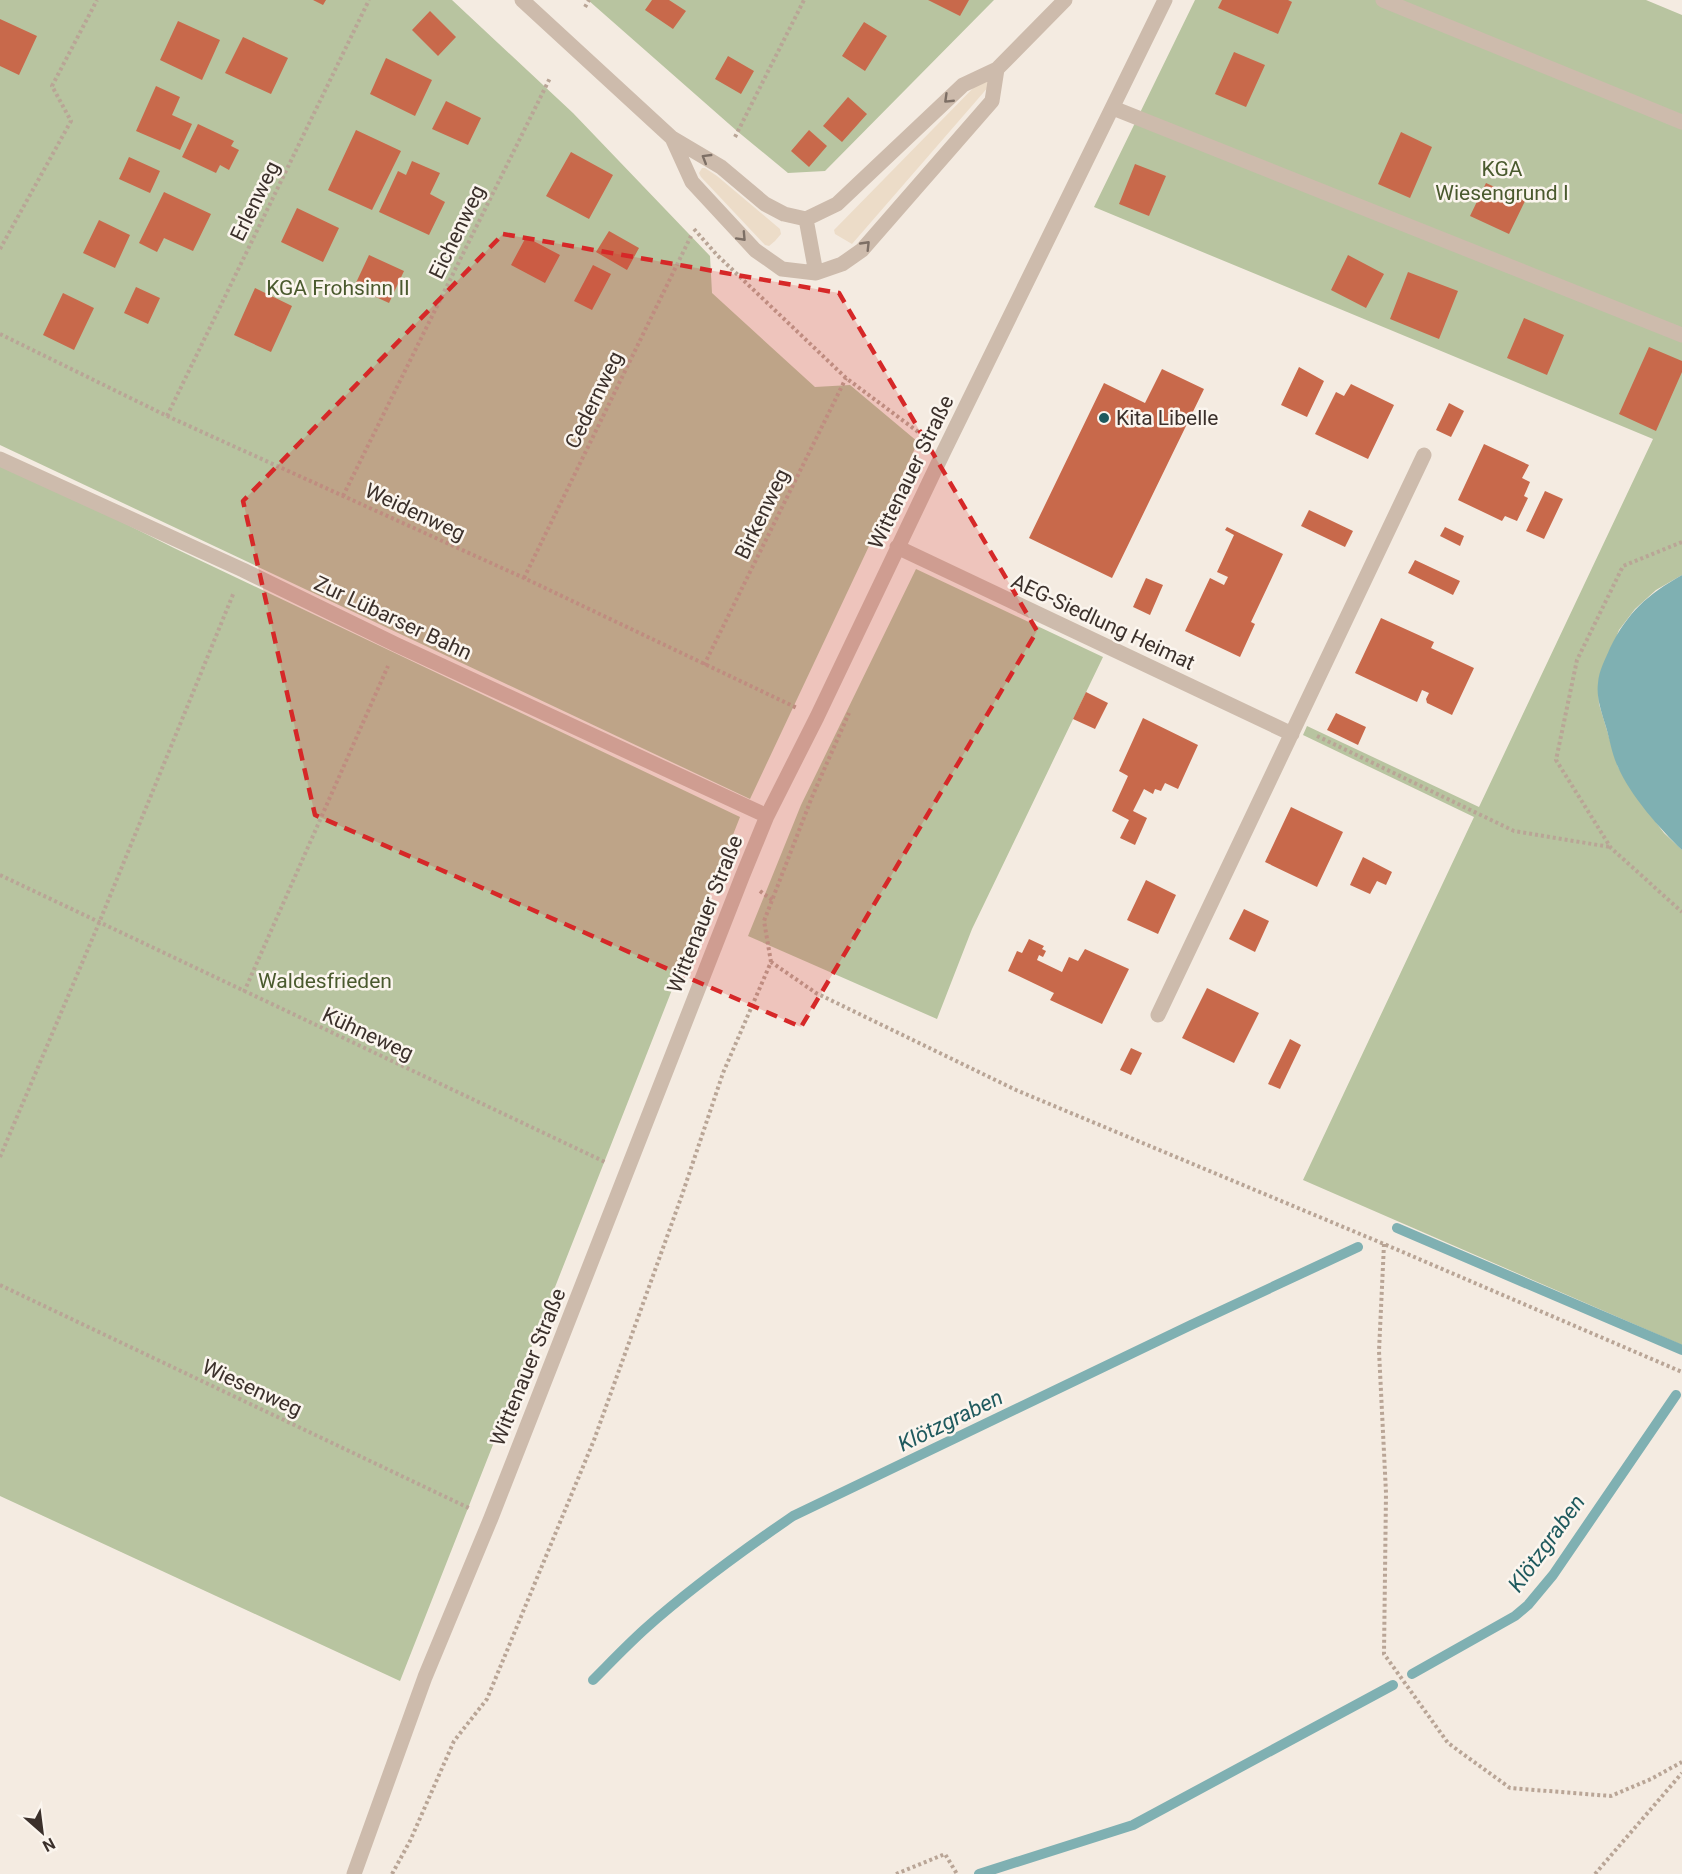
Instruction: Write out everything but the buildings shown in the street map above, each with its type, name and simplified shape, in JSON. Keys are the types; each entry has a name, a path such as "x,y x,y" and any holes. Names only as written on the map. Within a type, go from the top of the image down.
{"street":[{"path":"522,0 672,138 721,167 765,204 784,214 806,219 837,204 963,85 997,69 1065,0"},
{"name":"Wittenauer Straße","path":"354,1874 425,1677 491,1518 767,816 1165,0"},
{"path":"1383,0 1682,122"},
{"path":"672,138 692,182 755,250 782,269 816,273 842,264 862,250 992,101 997,69"},
{"path":"1113,108 1682,335"},
{"path":"806,219 816,273"},
{"path":"1158,1015 1424,455"},
{"name":"Zur Lübarser Bahn","path":"0,459 243,570 397,645 767,816"},
{"name":"AEG-Siedlung Heimat","path":"897,547 1292,734"}],"path":[{"path":"0,249 71,121 52,86 97,0"},
{"name":"Erlenweg","path":"167,416 369,0"},
{"path":"585,7 589,0"},
{"path":"735,137 804,0"},
{"name":"Eichenweg","path":"344,496 550,78"},
{"path":"694,229 717,255 846,378 944,451"},
{"name":"Cedernweg","path":"524,578 691,236"},
{"name":"Weidenweg","path":"0,334 167,416 524,578 817,717"},
{"name":"Birkenweg","path":"704,665 846,378"},
{"path":"1682,542 1623,566 1577,660 1556,760 1611,848 1682,912"},
{"path":"0,1157 99,923 243,570"},
{"path":"244,992 397,645"},
{"path":"392,1874 410,1841 454,1742 487,1699 594,1440 723,1073 771,962 764,921 812,798 850,711"},
{"path":"1292,734 1305,730 1514,831 1611,848"},
{"name":"Kühneweg","path":"0,875 627,1172"},
{"path":"771,962 816,993 1016,1090 1682,1372"},
{"path":"1384,1244 1379,1352 1386,1493 1384,1654 1448,1743 1510,1788 1611,1796 1651,1779 1682,1762"},
{"name":"Wiesenweg","path":"0,1285 491,1518"},
{"path":"1595,1874 1682,1773"},
{"path":"896,1874 945,1854 957,1874"}],"highlighted area":[{"path":"503,234 839,293 1037,631 801,1027 315,815 243,501"}],"green space":[{"name":"KGA Frohsinn II","path":"0,0 452,0 573,113 710,256 712,293 815,387 850,385 918,442 750,799 0,445"},
{"path":"588,0 994,0 825,171 788,173"},
{"name":"KGA Wiesengrund I","path":"1195,0 1646,0 1682,15 1682,575 1656,590 1635,609 1619,630 1598,684 1599,704 1618,767 1664,833 1682,850 1682,1345 1303,1180 1474,817 1303,735 1307,726 1479,807 1653,439 1094,207"},
{"name":"Waldesfrieden","path":"0,461 174,548 740,817 400,1681 0,1496"},
{"path":"916,569 1103,657 972,929 937,1019 748,936 801,805"}],"shaded area":[{"path":"983,78 990,85 852,244 835,234 834,230"},
{"path":"702,168 717,176 780,229 781,234 775,241 769,246 765,245 701,177 699,173"}],"water":[{"path":"1682,575 1682,850 1646,811 1623,778 1613,752 1598,689 1602,665 1631,614 1649,597"}],"waterway":[{"name":"Klötzgraben","path":"1397,1228 1682,1350"},
{"name":"Klötzgraben","path":"593,1680 639,1634 681,1598 793,1516 1358,1247"},
{"name":"Klötzgraben","path":"1412,1674 1515,1616 1528,1605 1553,1575 1676,1395"},
{"name":"Klötzgraben","path":"979,1874 1133,1825 1393,1685"}],"place":[{"name":"Kita Libelle","path":"1104,418"}]}
